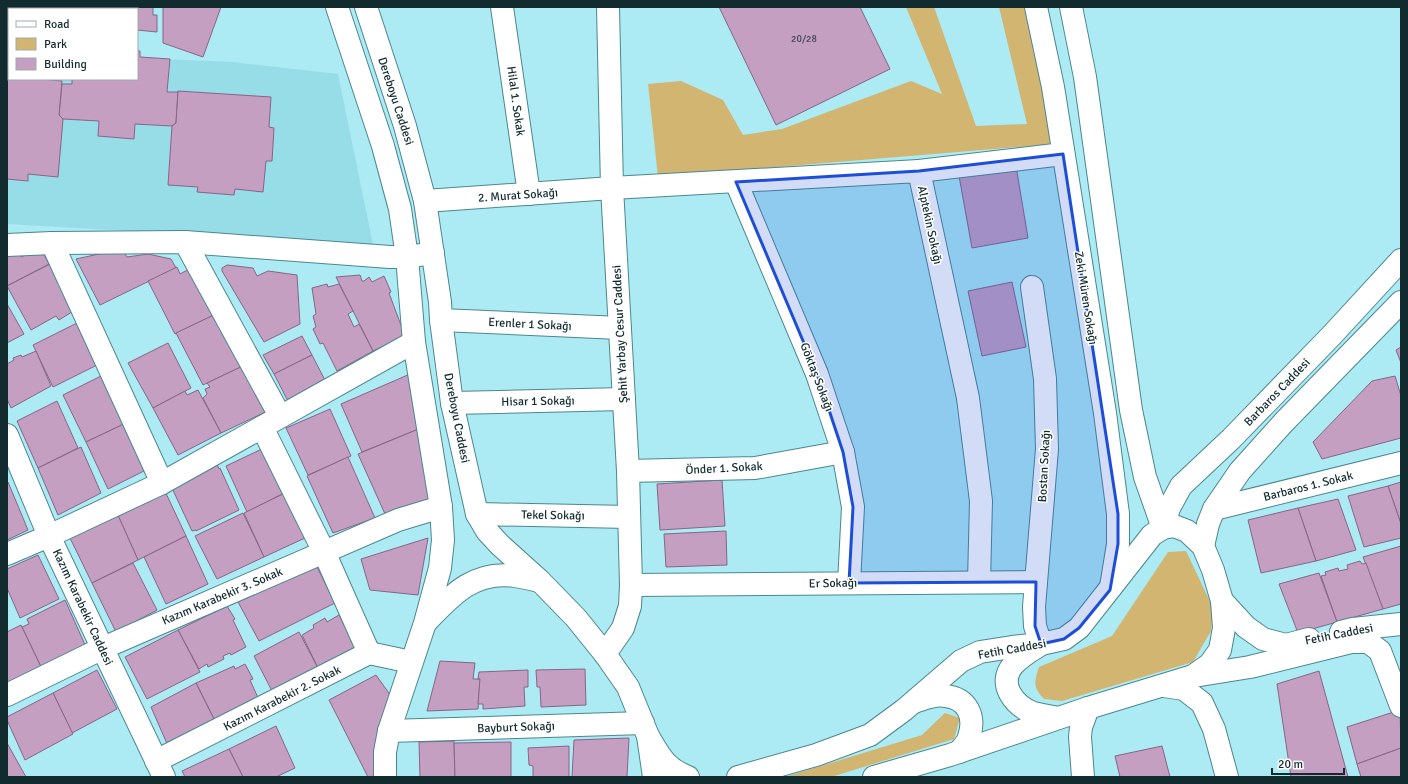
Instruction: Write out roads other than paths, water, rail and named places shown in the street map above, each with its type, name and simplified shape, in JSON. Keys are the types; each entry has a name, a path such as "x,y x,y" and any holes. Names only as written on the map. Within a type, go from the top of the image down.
{"street":[{"path":"337,7 383,146 400,209 407,256 414,342 441,507 443,540 440,568 425,622 389,731 385,752 385,777"},
{"name":"Dereboyu Caddesi","path":"366,7 406,126 425,201 440,302 452,403 477,514 487,531 500,545 576,618 605,654 628,687 646,730 654,777"},
{"name":"Hilal 1. Sokak","path":"502,7 530,194"},
{"name":"Şehit Yarbay Cesur Caddesi","path":"605,654 623,628 630,606 631,585 628,517 628,471 612,188 608,7"},
{"name":"Zeki Müren Sokağı","path":"1036,7 1053,87 1105,413 1118,514 1118,544 1110,590"},
{"path":"1071,7 1085,77 1131,410 1145,477 1163,528"},
{"path":"919,171 1063,154"},
{"name":"Alptekin Sokağı","path":"612,188 919,171 968,398 981,501 979,582"},
{"name":"Göktaş Sokağı","path":"736,182 817,374 843,452 853,507 849,583"},
{"name":"2. Murat Sokağı","path":"425,201 612,188"},
{"path":"185,242 271,421 324,552 369,654 411,662"},
{"path":"7,245 52,243 185,242 382,256 407,256 433,253"},
{"path":"52,243 162,483"},
{"name":"Barbaros Caddesi","path":"1163,528 1169,508 1181,486 1231,439 1327,341 1401,260"},
{"name":"Bostan Sokağı","path":"1032,287 1045,379 1047,449 1034,607 1035,626 1041,644"},
{"path":"1203,546 1208,524 1214,509 1240,471 1401,302"},
{"name":"Erenler 1 Sokağı","path":"441,320 620,328"},
{"path":"7,554 162,483 414,342"},
{"name":"Hisar 1 Sokağı","path":"452,403 624,399"},
{"name":"Kazım Karabekir Caddesi","path":"7,435 49,536 160,769"},
{"name":"Önder 1. Sokak","path":"628,471 755,468 843,452"},
{"name":"Barbaros 1. Sokak","path":"1214,509 1401,463"},
{"name":"Kazım Karabekir 3. Sokak","path":"7,695 103,648 324,552 398,520 441,507"},
{"name":"Tekel Sokağı","path":"477,514 628,517"},
{"name":"Fetih Caddesi","path":"738,777 816,755 870,735 914,702 961,661 980,652 1041,644 1064,639 1080,628 1152,535 1163,528 1174,526 1187,531 1203,546 1213,570 1222,601 1224,628 1220,650 1210,664 1193,676"},
{"path":"425,622 452,595 471,582 493,576 514,576 540,582"},
{"name":"Er Sokağı","path":"631,585 1036,582"},
{"name":"Fetih Caddesi","path":"1222,601 1246,627 1257,635 1263,639 1286,645 1353,628 1401,624"},
{"name":"Fetih Caddesi","path":"874,777 958,752 1088,708 1193,676 1250,667 1351,642 1368,642 1380,652 1401,706"},
{"path":"1041,644 1023,655 1012,666 1008,675 1007,686 1011,697 1021,707 1034,713 1058,718"},
{"name":"Kazım Karabekir 2. Sokak","path":"160,769 369,654"},
{"path":"1164,686 1184,689 1202,703 1214,730 1227,777"},
{"path":"914,702 933,696 945,696 956,699 966,706 970,714 972,726 969,738 958,752"},
{"path":"1083,777 1080,737 1081,728 1088,708"},
{"path":"646,730 660,757 674,771 688,777"},
{"name":"Bayburt Sokağı","path":"389,731 646,730"}]}
